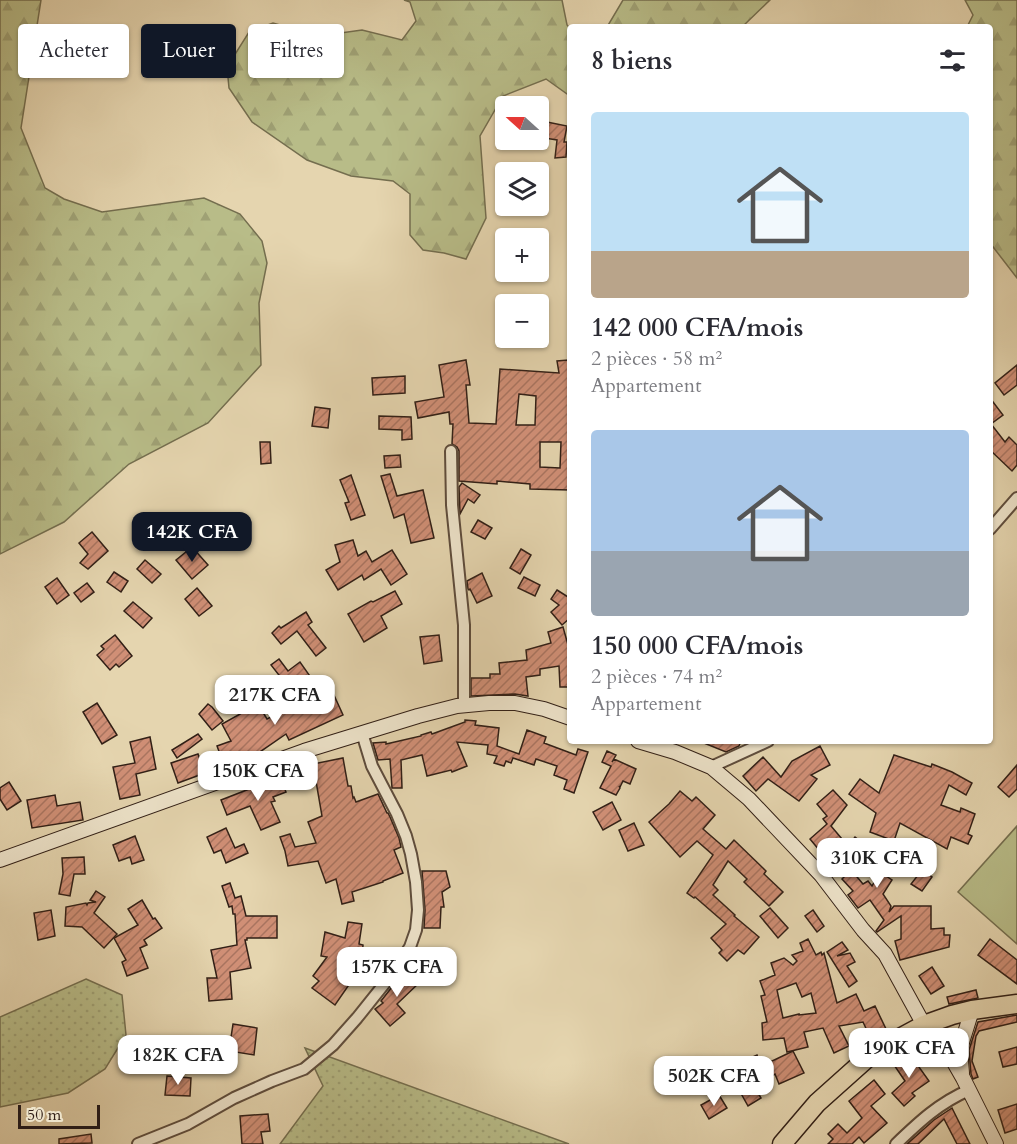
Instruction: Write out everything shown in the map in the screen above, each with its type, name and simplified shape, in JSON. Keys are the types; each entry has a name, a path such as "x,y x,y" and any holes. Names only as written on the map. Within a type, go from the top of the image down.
{"highway":[{"path":"782,1144 817,1103 873,1052 924,1025 952,1015 1017,1004"}],"street":[{"path":"451,451 452,505 464,625 464,705"},
{"path":"993,526 1017,498"},
{"path":"0,860 282,759 418,716 464,705 515,703 567,717"},
{"path":"138,1144 188,1124 234,1098 304,1069 333,1046 393,973 410,947 416,930 418,910 411,854 402,825 372,766 362,733"},
{"path":"648,744 711,767 749,799 821,875 863,930 885,954 924,1025 945,1049 966,1084 996,1144"},
{"path":"711,767 761,744"},
{"path":"966,1084 960,1049 972,1011"},
{"path":"896,1144 928,1114 966,1084"}],"green space":[{"path":"0,0 41,0 37,24 18,24 18,78 29,78 21,128 45,188 64,199 102,212 204,198 240,214 262,241 267,263 259,303 261,365 208,423 129,464 64,522 0,554"},
{"path":"404,0 562,0 567,25 567,94 546,79 503,96 495,96 495,110 480,136 486,218 466,259 423,250 410,235 410,194 393,181 351,176 307,160 252,122 229,88 228,78 236,78 236,53 248,34 248,78 344,78 344,33 362,30 402,40 416,21 410,2"},
{"path":"623,0 770,0 745,24 609,24"},
{"path":"965,0 1017,0 1017,278 993,247 993,24 968,24 973,15"},
{"path":"1017,826 1017,944 958,892"},
{"path":"86,979 122,995 126,1035 105,1069 68,1093 0,1107 0,1017"},
{"path":"305,1048 569,1144 280,1144 323,1086"}],"building":[{"path":"549,122 567,126 564,142 567,142 566,157 555,158 557,140 549,139"},
{"path":"466,360 470,385 466,385 469,423 496,424 500,369 559,373 557,361 567,360 567,490 530,489 530,484 497,481 497,484 459,481 459,451 452,444 453,424 450,424 449,412 418,418 415,402 444,397 439,365","holes":["519,394 536,396 535,425 516,425","540,442 561,442 560,468 540,467"]},
{"path":"1017,365 1017,385 1004,395 995,383"},
{"path":"405,376 405,393 373,395 372,378"},
{"path":"993,402 1003,415 993,422"},
{"path":"315,407 330,409 328,428 312,426"},
{"path":"379,416 411,417 412,439 402,440 402,430 379,429"},
{"path":"993,427 1005,442 1009,437 1017,445 1017,465 1012,471 993,453"},
{"path":"260,442 270,442 271,463 261,464"},
{"path":"400,455 401,467 385,468 384,456"},
{"path":"390,474 397,496 423,490 434,538 411,543 404,514 394,518 381,476"},
{"path":"351,475 365,515 351,520 345,503 349,502 340,480"},
{"path":"462,483 480,495 474,503 468,499 460,514 459,487"},
{"path":"478,520 492,528 485,539 471,532"},
{"path":"92,532 108,551 88,569 80,563 88,554 79,543"},
{"path":"353,540 358,556 366,551 372,562 392,550 407,574 391,585 381,569 364,580 362,575 338,590 326,570 340,562 335,545"},
{"path":"192,547 208,565 192,579 176,560"},
{"path":"521,549 531,555 520,574 510,568"},
{"path":"145,560 161,574 152,583 137,569"},
{"path":"114,572 128,581 121,592 107,582"},
{"path":"482,573 492,596 477,603 468,589 467,581"},
{"path":"524,577 540,585 535,596 518,588"},
{"path":"57,578 69,595 57,604 45,587"},
{"path":"87,583 94,592 81,602 74,593"},
{"path":"197,588 212,606 199,616 185,599"},
{"path":"557,590 567,596 567,621 562,625 551,612 559,605 551,599"},
{"path":"395,591 402,604 381,616 387,628 364,642 348,614"},
{"path":"133,602 152,618 143,628 124,611"},
{"path":"306,612 312,622 308,625 326,648 316,656 297,631 281,644 272,633 279,626 281,628"},
{"path":"563,627 567,641 567,687 560,687 559,666 540,669 540,675 526,677 528,696 515,694 471,696 471,678 490,678 490,674 500,674 499,663 527,660 526,650 551,643 548,632"},
{"path":"115,635 132,656 119,667 116,664 110,670 97,655 104,649 101,646"},
{"path":"439,635 442,661 424,664 420,637"},
{"path":"279,659 288,671 300,662 312,679 293,693 271,665"},
{"path":"333,693 343,715 289,740 286,734 254,756 251,752 223,762 217,746 231,741 222,724 258,704 267,719 295,705 298,709"},
{"path":"97,703 117,735 102,744 83,712"},
{"path":"208,704 223,721 212,730 199,714"},
{"path":"465,720 476,721 475,725 499,728 497,746 519,754 527,730 546,737 544,743 576,755 578,749 588,752 574,793 564,789 567,780 554,775 557,766 536,759 534,765 513,758 511,763 506,761 504,766 494,763 497,756 487,754 488,745 457,742 467,766 452,772 451,770 427,776 422,755 401,760 402,788 392,788 390,759 378,760 373,743 386,742 386,744 431,732 432,734 465,722"},
{"path":"198,734 202,739 177,758 172,750"},
{"path":"150,737 156,769 136,774 140,795 120,799 113,767 135,763 130,742"},
{"path":"706,744 740,744 726,752"},
{"path":"820,746 830,765 811,775 817,779 799,801 768,779 756,791 743,776 763,757 781,777 792,761"},
{"path":"607,751 616,755 612,762 614,759 636,769 630,784 623,781 616,795 600,788 611,766 602,762"},
{"path":"198,754 205,773 178,783 171,763"},
{"path":"894,755 931,767 932,764 972,783 966,795 949,785 941,805 960,812 961,808 975,814 968,834 972,836 968,844 951,837 947,849 900,823 894,841 870,832 876,813 849,794 860,779 879,793"},
{"path":"343,758 348,786 351,786 356,802 378,794 388,813 399,838 401,847 394,850 403,873 352,892 354,901 342,904 336,879 326,883 318,861 288,866 280,837 290,834 295,847 316,843 308,822 322,816 313,764"},
{"path":"1017,765 1017,789 1009,797 998,787"},
{"path":"280,777 286,792 273,797 275,801 271,802 280,822 261,830 250,806 227,815 221,800"},
{"path":"9,782 21,801 7,810 0,799 0,788"},
{"path":"833,790 847,805 831,826 848,846 855,837 864,844 847,865 863,884 868,881 872,886 880,872 892,880 883,894 891,906 889,912 894,906 931,906 931,929 944,928 944,935 950,935 949,947 900,960 895,941 901,939 901,916 877,932 884,920 870,900 858,908 848,895 853,891 842,879 844,877 810,839 827,824 823,819 827,816 817,804"},
{"path":"680,791 692,801 696,797 715,815 703,829 726,849 734,840 766,871 764,874 783,892 769,906 744,882 747,879 728,861 713,885 718,890 713,895 759,937 744,954 738,950 727,961 719,953 722,950 711,938 726,924 695,897 687,893 713,855 697,841 680,857 649,822"},
{"path":"55,795 57,806 80,802 83,820 32,828 27,800"},
{"path":"612,802 621,820 603,830 593,812"},
{"path":"634,823 644,845 628,851 619,830"},
{"path":"226,828 235,848 244,844 248,853 226,863 221,850 214,853 207,837"},
{"path":"135,836 144,860 132,864 130,857 119,861 113,845"},
{"path":"84,857 85,874 74,874 70,896 59,894 63,874 62,858"},
{"path":"922,870 932,877 922,891 911,884"},
{"path":"422,871 446,871 450,887 442,892 444,907 441,907 440,928 424,928"},
{"path":"230,883 235,898 241,896 246,916 277,916 277,938 247,938 245,940 251,968 230,972 232,999 209,1001 207,978 217,978 211,950 237,945 235,914 233,914 232,906 229,907 222,886"},
{"path":"96,891 105,897 94,913 117,934 104,948 82,927 65,926 66,907 96,902 90,900"},
{"path":"142,900 153,919 155,918 162,928 144,940 147,945 140,948 148,968 127,976 122,962 126,960 114,938 138,925 128,909"},
{"path":"770,908 788,928 778,938 760,916"},
{"path":"51,910 55,936 38,940 34,913"},
{"path":"813,910 824,926 817,932 805,916"},
{"path":"348,922 362,924 359,944 363,945 361,968 375,973 372,982 355,976 335,1005 312,988 319,981 313,976 327,957 321,956 325,932 345,938"},
{"path":"808,939 816,955 824,953 837,1003 856,994 864,1011 875,1006 886,1029 870,1037 863,1022 839,1026 849,1046 834,1053 823,1028 804,1032 808,1047 787,1052 784,1038 763,1040 762,1023 767,1022 761,996 765,995 760,981 775,975 771,963 784,958 793,965 797,961 792,955 803,951 800,943","holes":["796,983 802,997 811,993 816,1013 783,1018 777,990"]},
{"path":"990,939 1017,960 1017,984 978,955"},
{"path":"842,942 848,950 837,956 850,953 855,962 847,966 857,981 849,987 827,952"},
{"path":"932,967 944,986 931,994 919,976"},
{"path":"407,968 420,982 397,1004 405,1013 390,1026 375,1009 383,1003 381,1001"},
{"path":"976,990 978,998 949,1004 947,997"},
{"path":"1017,1015 1017,1022 979,1031 972,1061 978,1077 973,1079 969,1050 978,1022"},
{"path":"233,1024 257,1028 254,1055 229,1051"},
{"path":"1017,1047 1017,1064 1003,1067 999,1052"},
{"path":"201,1049 217,1052 213,1073 198,1070"},
{"path":"793,1051 804,1073 779,1084 775,1074 756,1086 748,1071 753,1068 748,1059 757,1055 760,1064 766,1060 768,1063"},
{"path":"909,1053 929,1081 912,1093 915,1096 904,1106 892,1093 905,1081 894,1065"},
{"path":"167,1076 191,1078 190,1096 165,1095"},
{"path":"874,1080 885,1094 871,1106 887,1123 864,1143 859,1137 852,1144 828,1144 833,1139 828,1134 838,1124 847,1133 862,1118 849,1101"},
{"path":"751,1081 761,1098 748,1106 738,1088"},
{"path":"719,1095 727,1108 709,1119 701,1105"},
{"path":"1017,1104 1017,1129 1005,1133 998,1110"},
{"path":"952,1108 970,1144 957,1144 944,1119 918,1144 907,1144 934,1120"},
{"path":"268,1114 270,1131 261,1132 263,1144 242,1144 240,1116"},
{"path":"91,1134 92,1143 59,1144 59,1139"}]}
